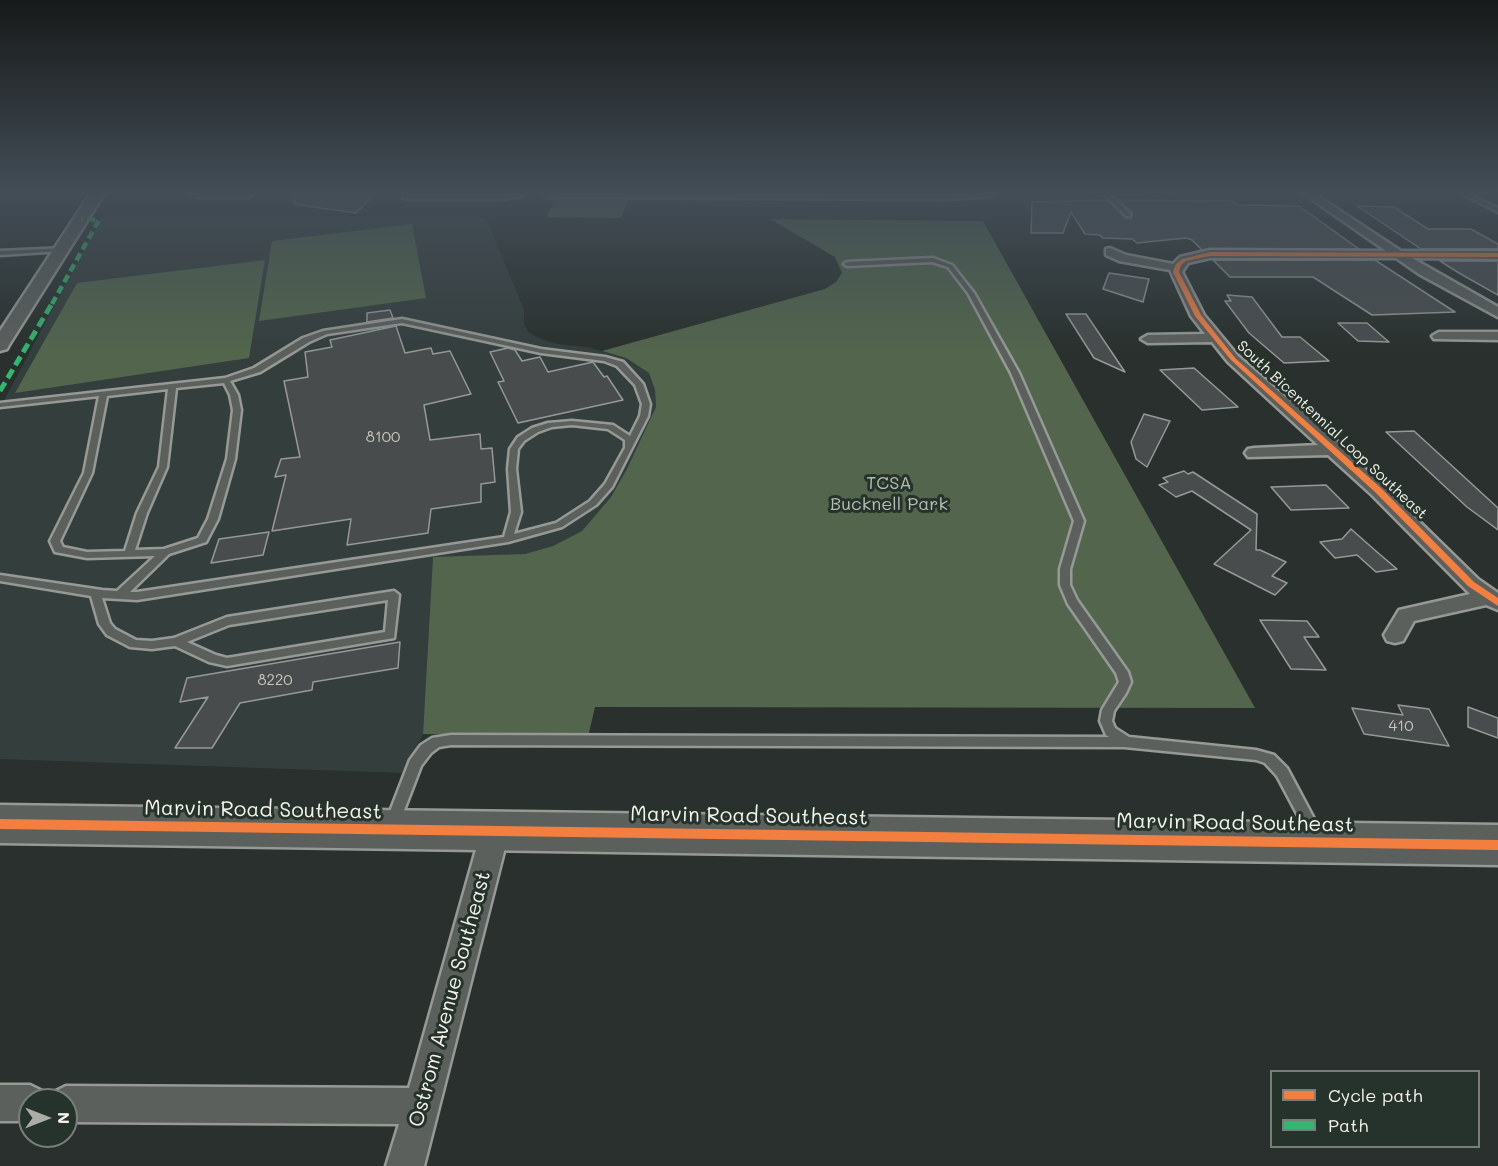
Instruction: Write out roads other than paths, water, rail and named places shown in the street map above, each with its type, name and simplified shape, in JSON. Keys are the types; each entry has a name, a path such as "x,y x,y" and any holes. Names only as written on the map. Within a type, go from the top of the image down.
{"main road":[{"name":"Marvin Road Southeast","path":"0,824 1498,845"}],"street":[{"path":"1390,248 1498,313"},
{"path":"0,345 62,249"},
{"path":"1110,252 1123,258 1177,268 1184,260 1210,254 1498,255"},
{"name":"South Bicentennial Loop Southeast","path":"1177,268 1176,272 1185,294 1214,338 1254,380 1335,449 1379,491 1456,570 1493,600"},
{"path":"1439,336 1498,336"},
{"path":"1148,339 1214,338"},
{"path":"1254,453 1335,449"},
{"path":"1395,635 1407,615 1493,600"},
{"name":"Ostrom Avenue Southeast","path":"405,1166 495,832"},
{"path":"0,1104 18,1103"},
{"path":"78,1104 421,1106"}],"lane":[{"path":"0,253 62,249"},
{"path":"847,264 933,260 950,266 971,293 1015,373 1079,520 1065,569 1065,585 1072,601 1122,672 1125,682 1108,710 1106,721 1110,731 1126,741"},
{"path":"0,405 226,380 257,370 306,340 325,332 383,322 415,323 541,351 605,359 620,364 639,384 646,404 644,416 629,448 609,485 593,503 559,525 508,539 164,593 120,595 95,593 0,578"},
{"path":"104,394 88,473 55,541 59,550 87,555 165,552 202,540 213,519 231,459 237,410 234,395 226,380"},
{"path":"129,555 142,513 162,467 172,387"},
{"path":"508,539 516,512 512,469 514,449 521,439 535,430 551,425 594,424 619,431 629,439 629,448"},
{"path":"120,595 165,552"},
{"path":"95,593 105,624 111,632 134,644 152,645 176,642 227,621 394,595 390,635 226,662 213,659 176,642"},
{"path":"391,830 415,764 426,749 436,742 451,740 1126,741 1256,755 1269,759 1282,772 1319,842"}],"park label":[{"name":"TCSA Bucknell Park","path":"889,493"}]}
